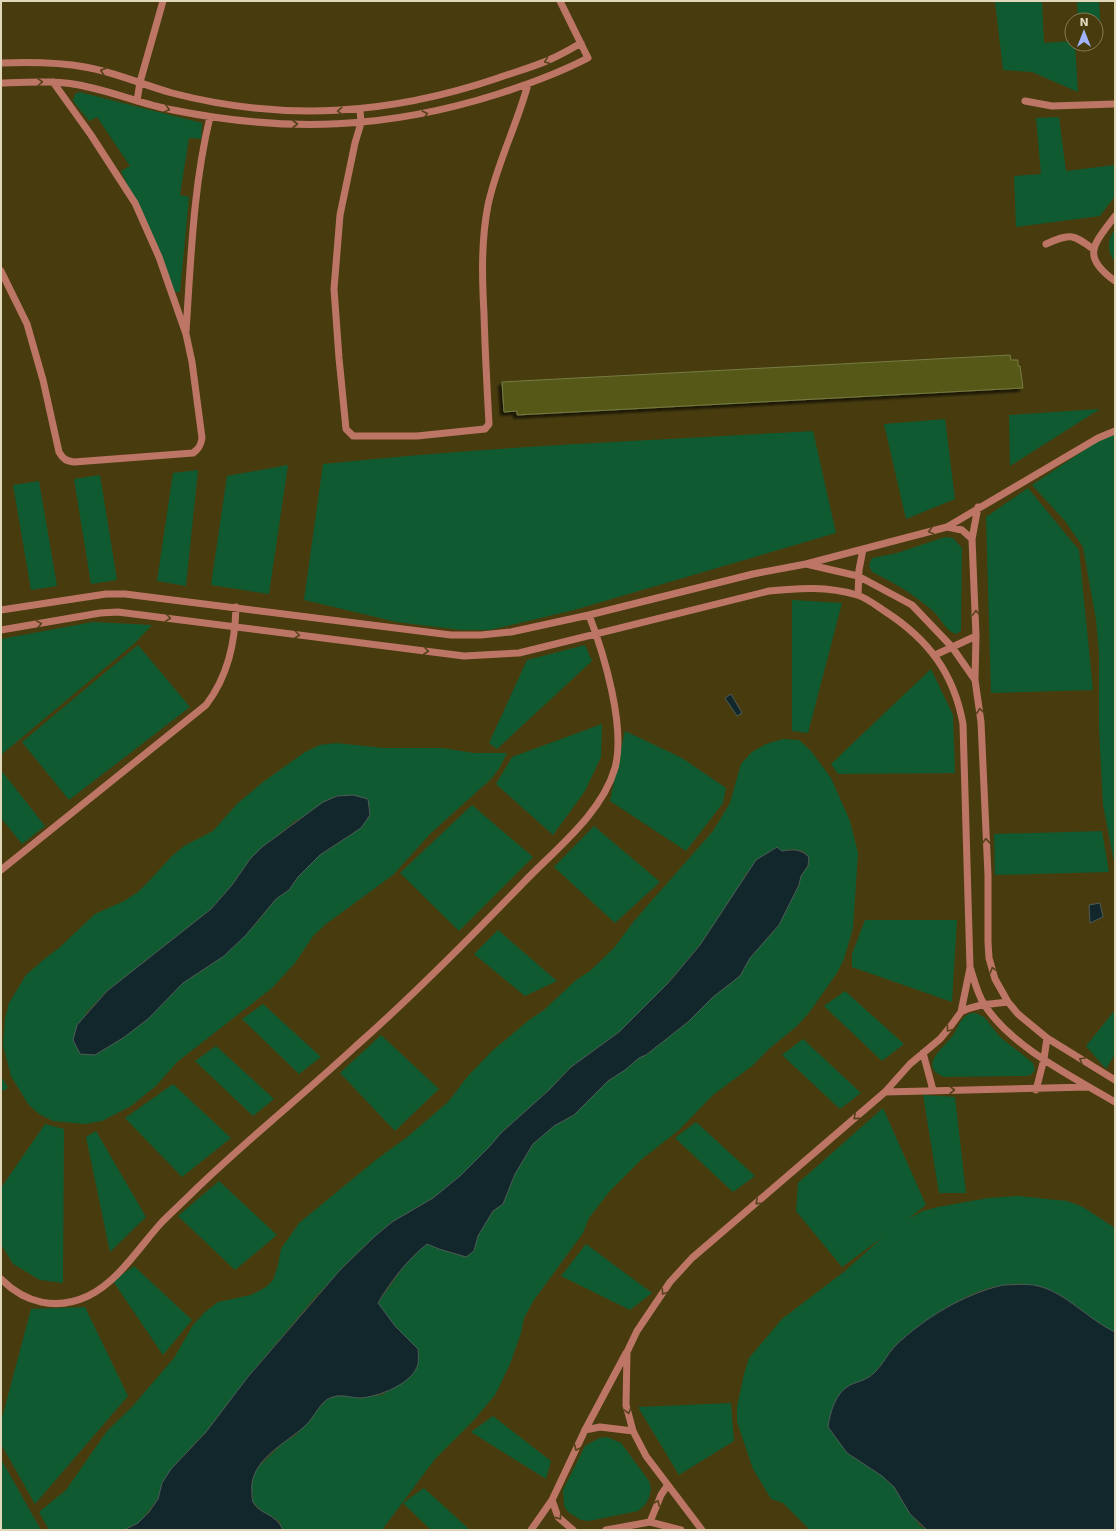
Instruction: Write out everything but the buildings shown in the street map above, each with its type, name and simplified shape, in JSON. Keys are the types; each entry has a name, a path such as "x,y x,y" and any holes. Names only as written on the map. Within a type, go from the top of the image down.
{"street":[{"path":"137,100 140,82 163,1"},
{"path":"1,83 54,82 87,86 173,110 210,117 280,124 361,123 420,115 473,102 528,84 561,72 588,58 560,1"},
{"path":"1,63 37,62 86,67 140,82 172,93 218,102 276,110 323,112 360,110 405,104 463,90 550,60 581,43"},
{"path":"1,271 27,324 43,380 59,452 67,461 193,452 201,446 202,438 192,362 186,334 159,257 135,203 92,135 54,82"},
{"path":"360,110 361,123 355,143 340,215 334,288 338,358 346,429 353,436 409,436 485,429 489,424 482,269 485,224 488,204 501,157 520,112 528,84"},
{"path":"1025,101 1052,106 1115,104"},
{"path":"186,334 194,203 202,148 210,117"},
{"path":"1115,216 1093,249 1094,261 1101,271 1115,281"},
{"path":"1046,244 1062,236 1078,237 1093,249"},
{"path":"1,610 106,594 125,594 450,635 481,635 511,632 589,615 753,574 806,564 947,527 1098,438 1115,431"},
{"path":"978,508 972,539 976,636 975,680 981,722 989,953 995,978 1008,1002 1018,1014 1047,1038 1115,1080"},
{"path":"947,527 962,530 972,539"},
{"path":"858,595 858,576 863,549"},
{"path":"806,564 858,576 912,605 952,647 975,680"},
{"path":"1,630 100,613 118,612 464,656 495,656 596,634 769,590 804,587 831,589 858,595 900,621 935,654 949,678 959,702 963,724 970,966 975,986 984,1004 1010,1036 1044,1059 1115,1102"},
{"path":"1,870 206,705 217,690 224,675 236,627 236,607"},
{"path":"1,1279 9,1288 25,1298 42,1303 57,1305 88,1296 105,1286 124,1267 163,1221 191,1194 358,1045 491,916 582,822 604,794 616,766 618,739 616,711 596,634 589,615"},
{"path":"935,654 976,636"},
{"path":"531,1530 552,1500 585,1430 637,1331 670,1282 692,1258 885,1092 902,1072 940,1039 961,1012 970,966"},
{"path":"961,1012 984,1004 1008,1002"},
{"path":"1036,1090 1044,1059 1047,1038"},
{"path":"923,1053 933,1090"},
{"path":"885,1092 933,1090 1036,1090 1090,1087"},
{"path":"627,1352 626,1405 633,1431 646,1456 667,1486 702,1530"},
{"path":"585,1430 600,1427 633,1431"},
{"path":"650,1522 661,1495 667,1486"},
{"path":"552,1500 558,1517 573,1530"},
{"path":"606,1530 650,1522 681,1530"}],"green space":[{"path":"995,1 1042,1 1044,43 1064,42 1064,52 1076,52 1078,92 1032,72 1003,70"},
{"path":"1077,1 1099,1 1100,12 1078,12"},
{"path":"79,92 202,123 201,139 189,138 180,195 189,197 180,292 175,292 121,171 130,166 97,117 89,121 73,101 75,94"},
{"path":"1059,117 1066,171 1115,165 1115,196 1100,216 1016,227 1014,176 1041,174 1036,118"},
{"path":"1115,229 1115,262 1110,254 1109,241"},
{"path":"1100,409 1010,466 1009,415"},
{"path":"945,419 955,499 906,519 884,424"},
{"path":"813,431 836,533 574,610 490,630 462,630 397,622 304,600 323,464 506,448"},
{"path":"1115,434 1115,867 1103,805 1099,729 1099,653 1096,620 1083,547 1065,521 1032,485 1098,441"},
{"path":"288,465 269,594 211,585 227,476"},
{"path":"198,470 186,586 157,581 173,473"},
{"path":"100,475 117,580 91,584 74,479"},
{"path":"39,481 57,586 31,590 13,485"},
{"path":"1028,488 1079,550 1093,690 991,693 986,517"},
{"path":"945,537 953,538 962,548 961,631 956,634 950,631 934,612 920,600 889,580 872,572 869,565 872,558 897,553"},
{"path":"792,600 842,603 808,733 792,731"},
{"path":"93,622 152,625 136,642 1,755 1,639"},
{"path":"138,645 190,707 69,800 22,742"},
{"path":"585,645 592,661 497,749 489,743 527,660"},
{"path":"931,669 953,715 955,773 838,774 831,764"},
{"path":"602,724 601,757 585,791 553,835 496,784 512,757"},
{"path":"625,731 682,758 726,788 723,803 686,851 610,801"},
{"path":"783,739 799,740 811,751 831,778 850,821 858,853 853,928 844,959 837,973 808,1014 797,1026 770,1048 752,1066 713,1095 679,1130 642,1159 609,1192 589,1218 583,1233 534,1300 524,1318 521,1333 510,1364 495,1395 474,1420 435,1459 382,1530 283,1530 279,1521 264,1513 253,1502 251,1485 255,1470 283,1443 296,1435 328,1398 344,1395 359,1398 382,1395 408,1378 418,1349 395,1326 378,1303 410,1258 427,1243 439,1249 466,1257 474,1251 478,1236 493,1211 503,1204 515,1174 533,1144 554,1126 574,1115 607,1081 625,1070 639,1058 646,1055 688,1022 713,997 740,976 750,958 779,925 799,885 801,876 808,866 809,857 803,851 792,849 782,851 746,873 739,887 700,945 658,994 619,1032 571,1067 549,1090 501,1133 460,1176 433,1198 392,1222 374,1237 316,1296 247,1378 206,1432 171,1469 162,1483 158,1499 138,1524 124,1530 49,1530 39,1512 66,1490 107,1431 131,1408 174,1358 193,1325 205,1312 218,1302 251,1295 266,1287 273,1280 281,1249 299,1223 377,1159 406,1138 448,1102 468,1076 491,1052 529,1020 544,1010 576,980 590,971 614,948 634,921 713,831 730,803 741,764 752,752 766,744"},
{"path":"336,743 384,748 442,748 474,753 507,753 500,767 491,779 431,833 393,875 326,924 313,936 295,963 272,988 177,1062 156,1086 131,1106 102,1121 85,1124 53,1121 39,1114 28,1104 11,1076 3,1045 5,1019 9,1003 26,975 59,948 95,914 124,901 138,892 172,856 184,846 213,831 238,803 263,782 305,752 320,745","holes":["296,820 361,828 320,855 298,877 289,890 276,899 257,923 235,946 211,965 183,983 148,1019 123,1038 85,1014 107,991 211,909 232,885 250,859"]},
{"path":"1,770 45,826 22,844 1,818"},
{"path":"472,805 533,857 459,931 400,873"},
{"path":"594,826 660,882 615,923 554,867"},
{"path":"1102,831 1109,872 995,875 994,834"},
{"path":"865,920 957,920 952,1002 852,967 852,954"},
{"path":"498,930 557,981 525,996 474,954"},
{"path":"845,991 904,1044 882,1061 824,1006"},
{"path":"263,1004 321,1057 299,1074 242,1019"},
{"path":"1115,1010 1115,1054 1106,1069 1086,1046"},
{"path":"971,1013 976,1013 984,1017 1000,1037 1033,1063 1035,1070 1031,1075 944,1077 936,1072 933,1067 933,1062 936,1056 954,1034 963,1019"},
{"path":"381,1035 439,1089 395,1131 340,1073"},
{"path":"803,1039 861,1093 840,1109 782,1055"},
{"path":"216,1046 274,1099 253,1116 195,1061"},
{"path":"1,1076 8,1088 1,1092"},
{"path":"173,1084 231,1138 182,1177 125,1118"},
{"path":"923,1095 955,1097 966,1193 939,1193"},
{"path":"883,1108 926,1205 908,1219 923,1211 938,1207 988,1198 1018,1196 1067,1201 1083,1207 1115,1228 1115,1332 1059,1295 1030,1285 1010,1284 989,1288 948,1306 896,1345 882,1365 874,1373 860,1382 849,1386 847,1453 882,1476 894,1487 920,1526 927,1530 810,1530 783,1503 771,1499 753,1469 737,1422 737,1407 749,1358 782,1319 845,1271 883,1237 842,1267 796,1211 798,1183"},
{"path":"696,1122 755,1176 733,1192 675,1138"},
{"path":"45,1124 64,1129 63,1283 40,1280 13,1264 1,1244 1,1188"},
{"path":"96,1131 146,1217 110,1252 86,1137"},
{"path":"219,1181 277,1235 235,1270 178,1216"},
{"path":"586,1244 652,1293 630,1310 561,1276"},
{"path":"134,1266 192,1320 163,1355 113,1281"},
{"path":"85,1307 128,1396 35,1504 1,1444 1,1422 31,1309"},
{"path":"731,1403 734,1441 679,1475 638,1407"},
{"path":"493,1416 551,1461 546,1479 471,1432"},
{"path":"607,1437 621,1443 649,1481 651,1489 649,1498 645,1505 638,1511 589,1521 581,1520 568,1512 564,1506 563,1490 585,1446 599,1438"},
{"path":"1,1459 41,1530 1,1530"},
{"path":"424,1488 470,1530 431,1530 403,1503"}],"water":[{"path":"731,694 742,713 737,716 725,698"},
{"path":"353,795 368,799 370,815 361,828 320,855 298,877 289,890 276,899 246,935 224,956 183,983 148,1019 123,1038 95,1055 80,1054 73,1040 77,1025 107,991 211,909 232,885 250,859 262,847 323,802 337,796"},
{"path":"777,847 782,851 793,850 803,852 809,857 808,866 801,876 799,885 779,925 750,958 740,976 713,997 688,1022 646,1055 639,1058 625,1070 608,1081 574,1115 554,1126 533,1144 515,1174 503,1204 493,1211 478,1236 474,1251 466,1257 427,1244 406,1264 388,1287 378,1303 395,1326 418,1349 418,1364 415,1371 409,1378 394,1388 376,1395 360,1398 338,1396 326,1400 306,1425 279,1446 262,1462 252,1481 253,1501 256,1506 276,1520 283,1530 124,1530 138,1523 149,1512 158,1499 162,1483 171,1469 206,1432 247,1378 340,1270 392,1222 433,1198 460,1176 501,1133 549,1090 571,1067 619,1032 669,982 700,945 756,860"},
{"path":"1100,903 1103,917 1090,923 1089,905"},
{"path":"1020,1284 1048,1289 1115,1332 1115,1530 927,1530 910,1514 894,1487 882,1476 847,1453 828,1427 834,1404 841,1393 850,1385 866,1379 877,1370 892,1349 906,1336 945,1308 974,1294 1003,1285"}]}
